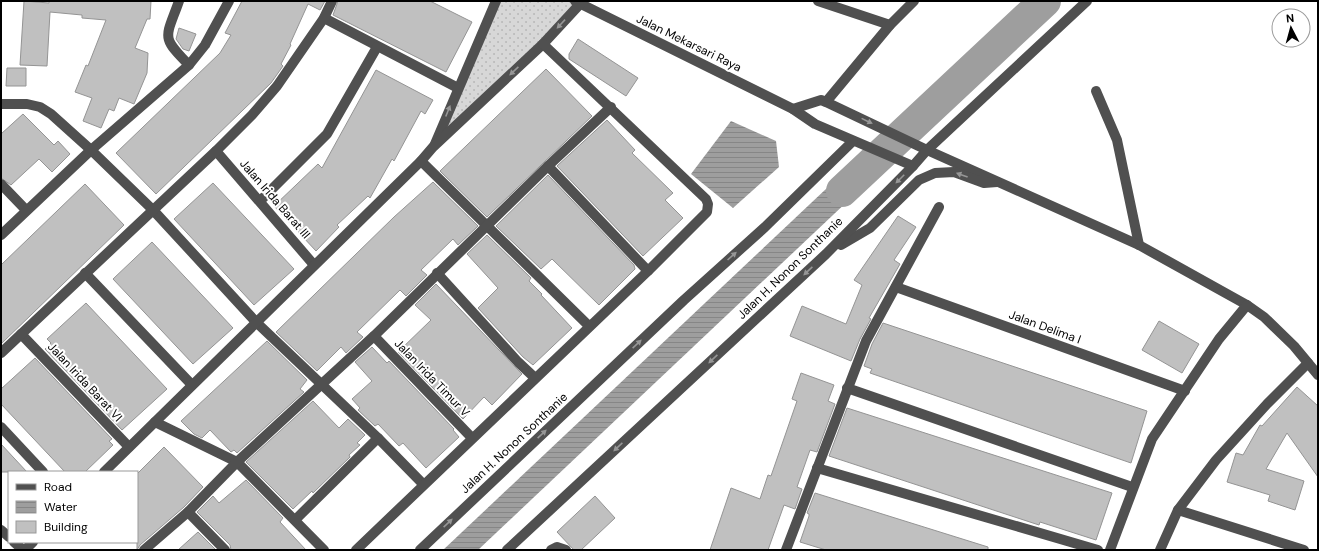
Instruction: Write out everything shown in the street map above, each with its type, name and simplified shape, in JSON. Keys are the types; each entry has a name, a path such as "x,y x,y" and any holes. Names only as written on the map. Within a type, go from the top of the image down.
{"street":[{"path":"180,1 169,30 168,39 170,46 189,65"},
{"path":"1,235 91,150 189,65 205,46 229,1"},
{"path":"1,353 216,151 252,115 277,86 324,18 332,1"},
{"path":"433,147 496,1"},
{"path":"818,1 890,26"},
{"path":"829,103 890,26 914,1"},
{"name":"Jalan H. Nonon Sonthanie","path":"507,550 826,254 913,166 923,148 1087,1"},
{"path":"105,471 422,161 433,147 543,44 577,2"},
{"name":"Jalan Mekarsari Raya","path":"577,2 792,109 815,124 913,166"},
{"path":"324,18 458,88"},
{"path":"356,550 423,484 648,271 707,212 708,204 706,198 543,44"},
{"path":"260,201 327,134 377,47"},
{"path":"1096,91 1117,140 1139,245"},
{"path":"792,109 821,100 829,103 923,148 1139,245 1247,305 1264,317 1294,346 1318,375"},
{"path":"1,104 27,104 40,107 51,114 91,150 152,210 256,322 378,438 423,484"},
{"path":"144,550 188,512 237,462 374,336 437,273 611,107"},
{"name":"Jalan H. Nonon Sonthanie","path":"420,550 684,300 858,143"},
{"name":"Jalan Irida Barat III","path":"216,151 314,265"},
{"path":"422,161 589,326"},
{"path":"548,166 648,271"},
{"path":"826,254 870,228 919,180 935,174 954,172 984,183 999,182"},
{"path":"1,184 26,210"},
{"path":"786,550 866,341 939,207"},
{"path":"85,273 192,385"},
{"path":"437,273 518,362 535,378"},
{"name":"Jalan Delima I","path":"896,287 1185,391"},
{"path":"1110,550 1132,487 1152,439 1219,339 1247,305"},
{"name":"Jalan Irida Barat VI","path":"21,334 129,447"},
{"name":"Jalan Irida Timur V","path":"374,336 472,438"},
{"path":"1160,550 1178,510 1216,460 1267,404 1308,363"},
{"path":"847,388 1132,487"},
{"path":"155,422 237,462 324,550"},
{"path":"1,427 42,471"},
{"path":"295,520 378,438"},
{"path":"817,468 1098,550"},
{"path":"1178,510 1304,550"},
{"path":"188,512 226,550"},
{"path":"15,543 24,550 32,543"},
{"path":"551,550 557,547 566,550"}],"shaded area":[{"path":"496,1 575,1 580,4 433,147"}],"water":[{"path":"731,121 776,141 779,167 733,208 691,174"},
{"path":"862,155 886,165 478,550 443,550"}],"building":[{"path":"24,1 49,3 49,1 151,1 150,19 147,19 135,48 148,53 147,73 134,104 119,98 114,111 109,109 101,128 83,121 92,98 75,92 86,65 88,66 106,20 82,18 82,15 50,12 47,66 20,65"},
{"path":"242,1 325,1 320,10 308,4 290,44 291,45 281,64 283,66 271,83 156,194 116,153 220,53 231,35 225,33"},
{"path":"338,1 430,1 472,22 446,72 333,15"},
{"path":"179,28 196,34 189,51 183,49 176,39"},
{"path":"578,39 638,78 626,96 569,59 569,54"},
{"path":"7,68 26,68 26,86 6,86"},
{"path":"546,69 592,116 487,217 440,171"},
{"path":"376,70 433,100 425,114 421,111 394,161 392,159 370,198 368,196 337,225 339,227 316,251 274,206 318,164 322,168"},
{"path":"23,114 54,145 58,141 70,154 52,172 39,159 11,185 1,178 1,134"},
{"path":"607,120 635,150 632,153 673,193 665,200 683,218 643,256 557,166"},
{"path":"548,175 634,265 635,269 599,305 552,259 541,269 496,226"},
{"path":"433,182 478,226 458,245 453,239 421,270 427,275 406,296 400,290 357,332 363,337 346,353 341,347 317,371 276,332 394,217"},
{"path":"213,183 294,269 254,305 174,219"},
{"path":"85,184 124,225 1,344 1,265"},
{"path":"898,216 916,227 894,260 900,264 869,318 871,319 860,339 851,361 790,336 802,306 846,324 862,285 854,280"},
{"path":"487,235 531,278 529,281 572,328 533,365 523,357 478,308 498,288 467,254"},
{"path":"152,242 233,328 193,364 113,279"},
{"path":"436,284 522,374 492,405 484,397 463,419 398,352 431,320 415,305"},
{"path":"86,303 167,389 122,430 45,349 51,343 47,339"},
{"path":"1159,321 1199,344 1182,373 1142,350"},
{"path":"883,323 1147,411 1131,463 870,373 872,369 864,366 872,344"},
{"path":"267,341 307,380 300,389 304,392 237,453 234,450 231,452 210,430 202,438 194,434 181,421"},
{"path":"372,347 387,363 389,361 454,429 453,430 459,437 426,468 403,443 399,446 378,424 375,426 358,410 360,408 352,399 372,381 355,362"},
{"path":"35,358 112,439 109,441 113,445 86,471 64,471 1,404 1,389"},
{"path":"801,373 834,385 828,401 835,404 817,452 810,450 797,487 802,489 795,509 784,505 768,550 710,550 731,488 760,499 768,475 771,476 797,401 792,399"},
{"path":"1297,387 1318,406 1318,477 1287,433 1266,469 1304,481 1295,510 1268,501 1270,495 1227,482 1236,453 1243,455 1260,425 1262,426"},
{"path":"313,401 339,428 348,419 365,435 357,443 360,445 349,455 350,457 313,493 312,491 293,509 246,462"},
{"path":"847,408 1112,493 1096,540 1040,522 1039,525 829,456"},
{"path":"1,444 26,471 1,472"},
{"path":"164,447 203,487 184,507 140,545 137,550 138,543 138,473"},
{"path":"246,480 283,518 280,522 306,550 231,550 230,545 197,512 213,496 219,503"},
{"path":"815,493 988,547 988,550 826,550 800,542 809,516 807,513"},
{"path":"595,496 615,518 581,550 574,550 557,532"},
{"path":"198,532 216,550 178,550"}],"waterway":[{"path":"842,191 1045,1"}]}
